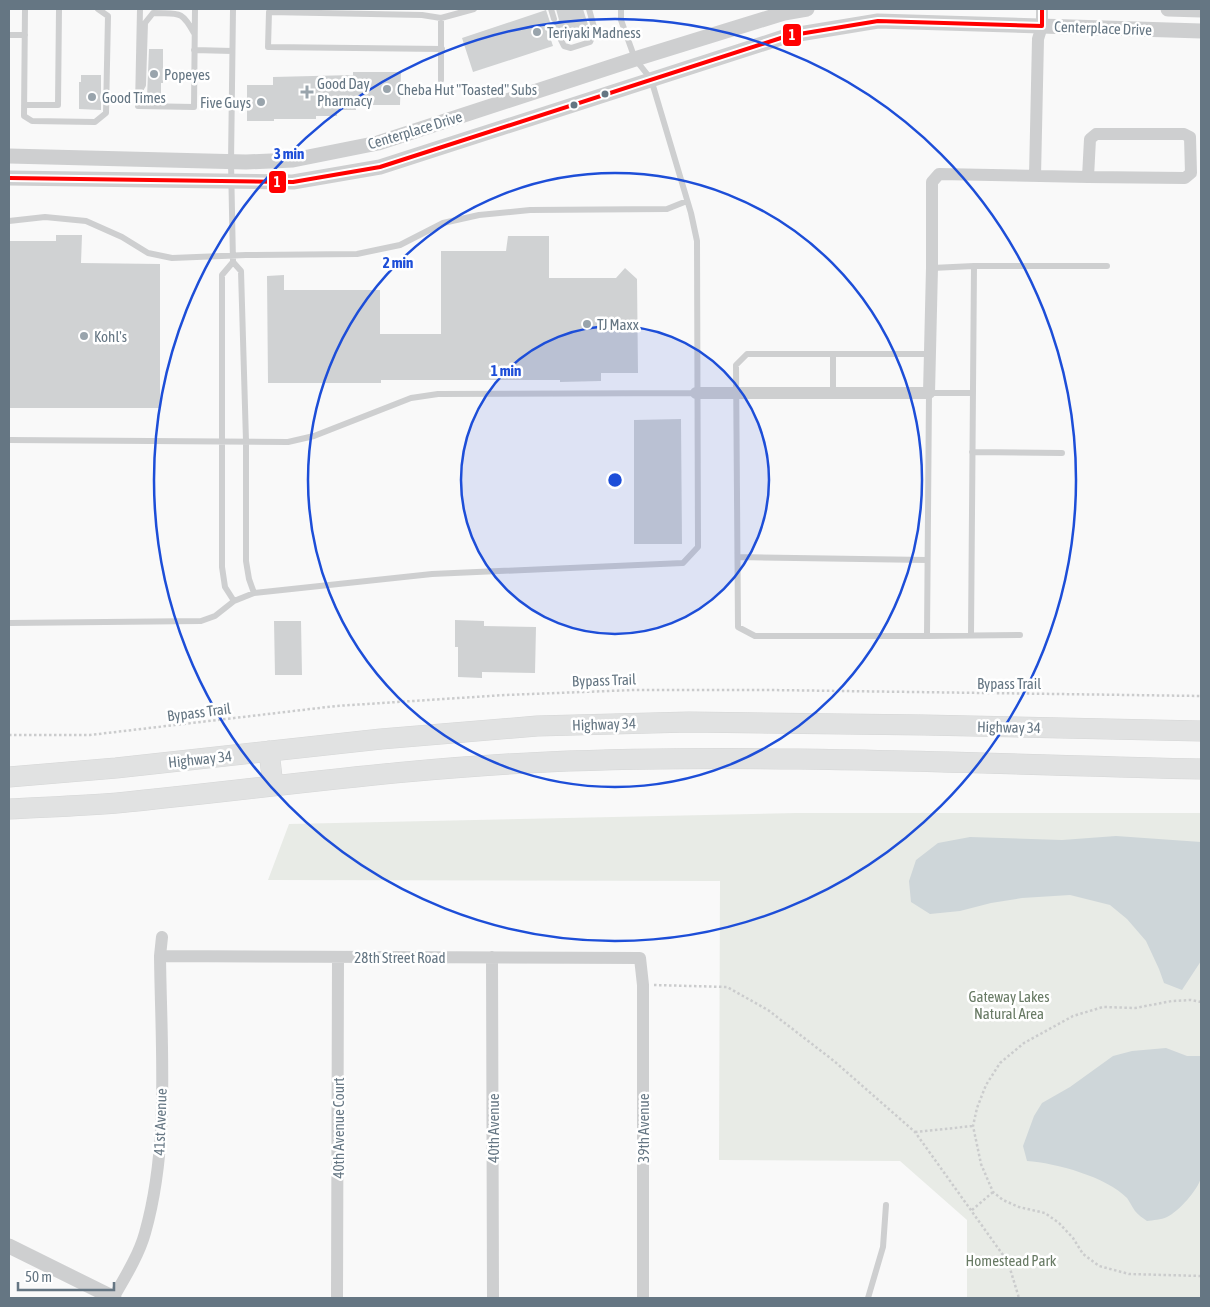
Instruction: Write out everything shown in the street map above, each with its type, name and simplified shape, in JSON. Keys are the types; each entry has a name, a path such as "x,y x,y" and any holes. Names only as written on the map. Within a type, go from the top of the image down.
{"highway":[{"name":"Highway 34","path":"9,777 116,768 381,739 537,726 689,722 1201,731"},
{"path":"269,751 273,786"},
{"path":"9,809 114,803 414,770 545,762 664,758 1201,769"}],"street":[{"name":"Centerplace Drive","path":"9,156 231,162 293,160 378,144 635,59 784,13 807,9"},
{"path":"1035,176 1038,39 1042,26 1042,9"},
{"name":"Centerplace Drive","path":"1168,9 1201,10"},
{"name":"Centerplace Drive","path":"9,178 292,182 380,167 787,36 878,21 1201,31"},
{"path":"696,393 929,393 932,182 940,174 1088,177 1185,178 1191,173 1190,137 1184,134 1096,134 1090,138 1088,177"},
{"name":"41st Avenue","path":"113,1298 126,1276 145,1235 158,1170 162,1084 160,956 162,936"},
{"name":"28th Street Road","path":"160,956 640,958"},
{"name":"40th Avenue Court","path":"337,1298 338,957"},
{"name":"40th Avenue","path":"492,957 493,1298"},
{"name":"39th Avenue","path":"640,958 643,985 643,1298"},
{"path":"9,1246 113,1298"}],"lane":[{"path":"26,9 24,116 32,122 95,122 106,113 108,16 98,9"},
{"path":"24,105 58,105 59,9"},
{"path":"140,9 138,106 194,107 195,9"},
{"path":"233,9 231,162 233,259 241,271 246,441 246,561 254,593"},
{"path":"442,49 268,47 269,12 422,12 441,18 474,9"},
{"path":"550,9 554,19"},
{"path":"560,38 564,46 571,48 590,42 595,31 589,9"},
{"path":"9,623 201,621 215,616 234,601 254,593 432,574 683,563 698,548 697,241 651,79 635,59 621,20 620,9"},
{"path":"138,94 143,85 145,23 153,13 179,14 187,20 195,34"},
{"path":"441,18 441,80"},
{"path":"9,35 25,35"},
{"path":"194,50 232,51"},
{"path":"9,221 45,217 86,221 122,237 148,253 172,258 233,259 357,254 400,245 443,222 479,215 530,210 667,209 687,202"},
{"path":"233,259 222,275 222,568 225,587 234,601"},
{"path":"932,268 974,266 1107,266"},
{"path":"971,636 974,266"},
{"path":"929,354 747,354 736,365 738,627 755,636 1020,635"},
{"path":"833,354 833,393"},
{"path":"9,440 222,440 288,442 314,436 411,398 438,394 696,393"},
{"path":"927,636 929,393 973,393"},
{"path":"972,452 1062,453"},
{"path":"738,557 927,560"},
{"path":"868,1298 883,1247 886,1205"}],"path":[{"name":"Bypass Trail","path":"9,735 90,735 336,706 505,695 634,690 1201,696"},
{"path":"643,985 727,987 768,1010 834,1061 915,1132 1008,1262 1019,1298"},
{"path":"1201,1002 1191,1000 1172,1001 1135,1008 1103,1007 1074,1016 1024,1043 1000,1063 986,1085 977,1108 973,1126 981,1164 993,1192 1003,1200 1019,1207 1045,1213 1060,1223 1074,1238 1083,1254 1099,1266 1129,1274 1201,1276"},
{"path":"915,1132 973,1126"},
{"path":"972,1210 993,1192"}],"green space":[{"name":"Gateway Lakes Natural Area","path":"796,813 1201,813 1201,1298 967,1298 967,1220 900,1161 719,1160 720,881 268,880 289,824"}],"shaded area":[{"path":"1116,836 1201,842 1201,961 1182,990 1164,983 1146,941 1127,919 1110,905 1070,895 1022,898 960,911 930,914 911,902 909,881 916,860 938,843 970,837 1062,840"},
{"path":"1166,1048 1187,1056 1201,1056 1201,1178 1192,1194 1177,1210 1165,1218 1147,1221 1136,1212 1127,1198 1107,1184 1080,1172 1027,1161 1023,1146 1034,1116 1042,1103 1070,1087 1113,1056 1132,1051"}],"building":[{"path":"556,9 583,9 590,31 588,35 574,39 572,33 564,36 558,33 555,39 551,40 553,46 473,72 462,38 546,10 550,22 556,24 559,20"},
{"name":"Popeyes","path":"149,49 163,49 161,97 147,97"},
{"path":"353,72 401,72 400,105 356,105 356,110 337,110 337,116 316,116 316,119 247,121 247,85 273,85 273,77 353,75"},
{"path":"81,75 101,75 101,110 79,109 79,82 81,82"},
{"name":"Kohl's","path":"56,235 82,235 81,263 160,264 160,408 9,408 9,241 56,241"},
{"path":"508,236 549,236 549,278 616,278 625,268 637,279 638,373 601,373 601,381 381,380 381,383 268,383 267,276 284,275 284,290 380,290 380,334 441,334 441,251 506,251"},
{"path":"681,419 682,544 634,544 634,420"},
{"path":"455,620 484,621 484,626 536,627 535,673 482,672 482,678 458,677 458,647 455,647"},
{"path":"274,621 301,621 302,675 275,675"}],"transit line":[{"name":"1","path":"9,178 293,182 380,167 787,36 878,21 1042,26 1042,9"}],"place":[{"name":"Teriyaki Madness","path":"537,32"},
{"name":"Popeyes","path":"154,74"},
{"name":"Cheba Hut \"Toasted\" Subs","path":"387,89"},
{"name":"Good Day Pharmacy","path":"307,92"},
{"name":"Good Times","path":"92,97"},
{"name":"Five Guys","path":"261,102"},
{"name":"TJ Maxx","path":"587,324"},
{"name":"Kohl's","path":"84,336"}],"park label":[{"name":"Homestead Park","path":"1011,1260"}]}
